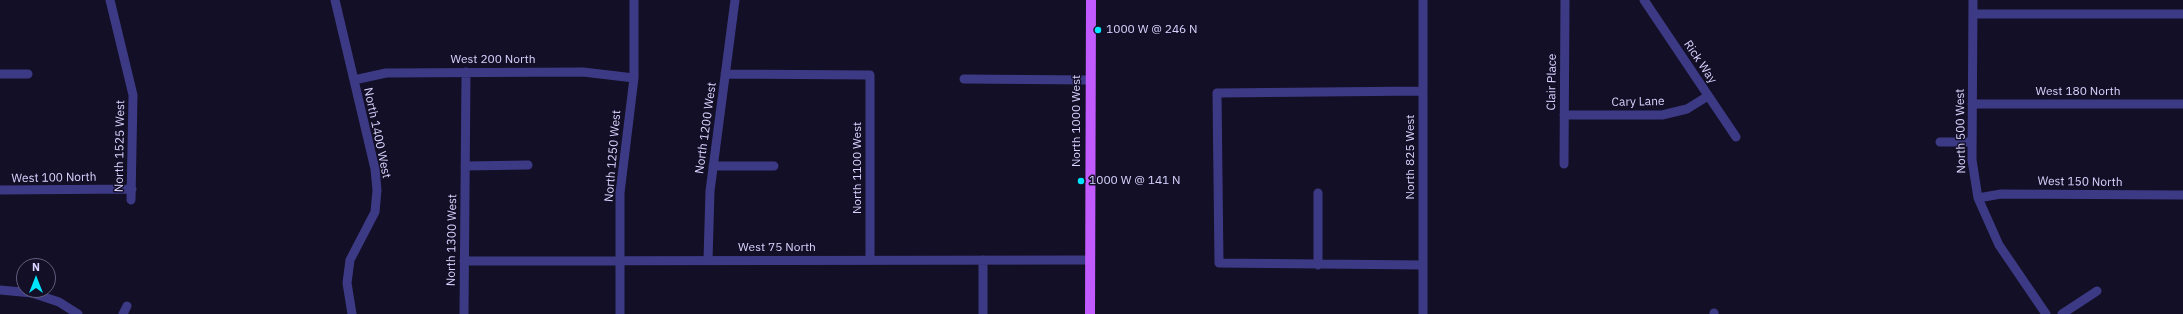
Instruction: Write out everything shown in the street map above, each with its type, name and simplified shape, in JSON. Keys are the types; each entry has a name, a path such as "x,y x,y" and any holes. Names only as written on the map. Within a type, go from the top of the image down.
{"main road":[{"name":"North 1000 West","path":"1090,314 1091,0"}],"street":[{"name":"North 1525 West","path":"110,0 133,95 132,200"},
{"name":"North 1400 West","path":"335,0 375,169 377,190 375,212 350,260 347,283 352,314"},
{"name":"North 1250 West","path":"620,314 620,193 634,78 634,0"},
{"name":"North 1200 West","path":"708,260 708,210 735,0"},
{"name":"North 825 West","path":"1423,0 1423,314"},
{"name":"Clair Place","path":"1564,164 1565,0"},
{"name":"Rick Way","path":"1644,0 1736,137"},
{"name":"North 500 West","path":"1973,0 1972,142 1974,180 1978,198 1999,245 2046,314"},
{"path":"1973,14 2183,14"},
{"name":"West 200 North","path":"354,80 386,73 466,72 583,72 634,78"},
{"name":"North 1300 West","path":"464,314 466,72"},
{"path":"0,74 28,74"},
{"name":"North 1100 West","path":"725,74 870,75 870,260"},
{"path":"964,80 1090,80"},
{"path":"1423,92 1217,93 1219,262 1318,265 1423,265"},
{"name":"Cary Lane","path":"1564,115 1662,115 1687,109 1708,96"},
{"name":"West 180 North","path":"1972,104 2183,104"},
{"path":"1940,142 1972,142"},
{"path":"465,166 528,166"},
{"path":"713,166 774,166"},
{"name":"West 100 North","path":"0,190 132,189"},
{"path":"1318,193 1318,265"},
{"name":"West 150 North","path":"1978,198 2001,194 2183,195"},
{"path":"983,260 983,314"},
{"name":"West 75 North","path":"464,261 1090,260"},
{"path":"0,290 32,293 59,302 78,314"},
{"path":"2062,314 2097,291"}],"place":[{"name":"1000 W @ 246 N","path":"1098,30"},
{"name":"1000 W @ 141 N","path":"1081,181"}]}
